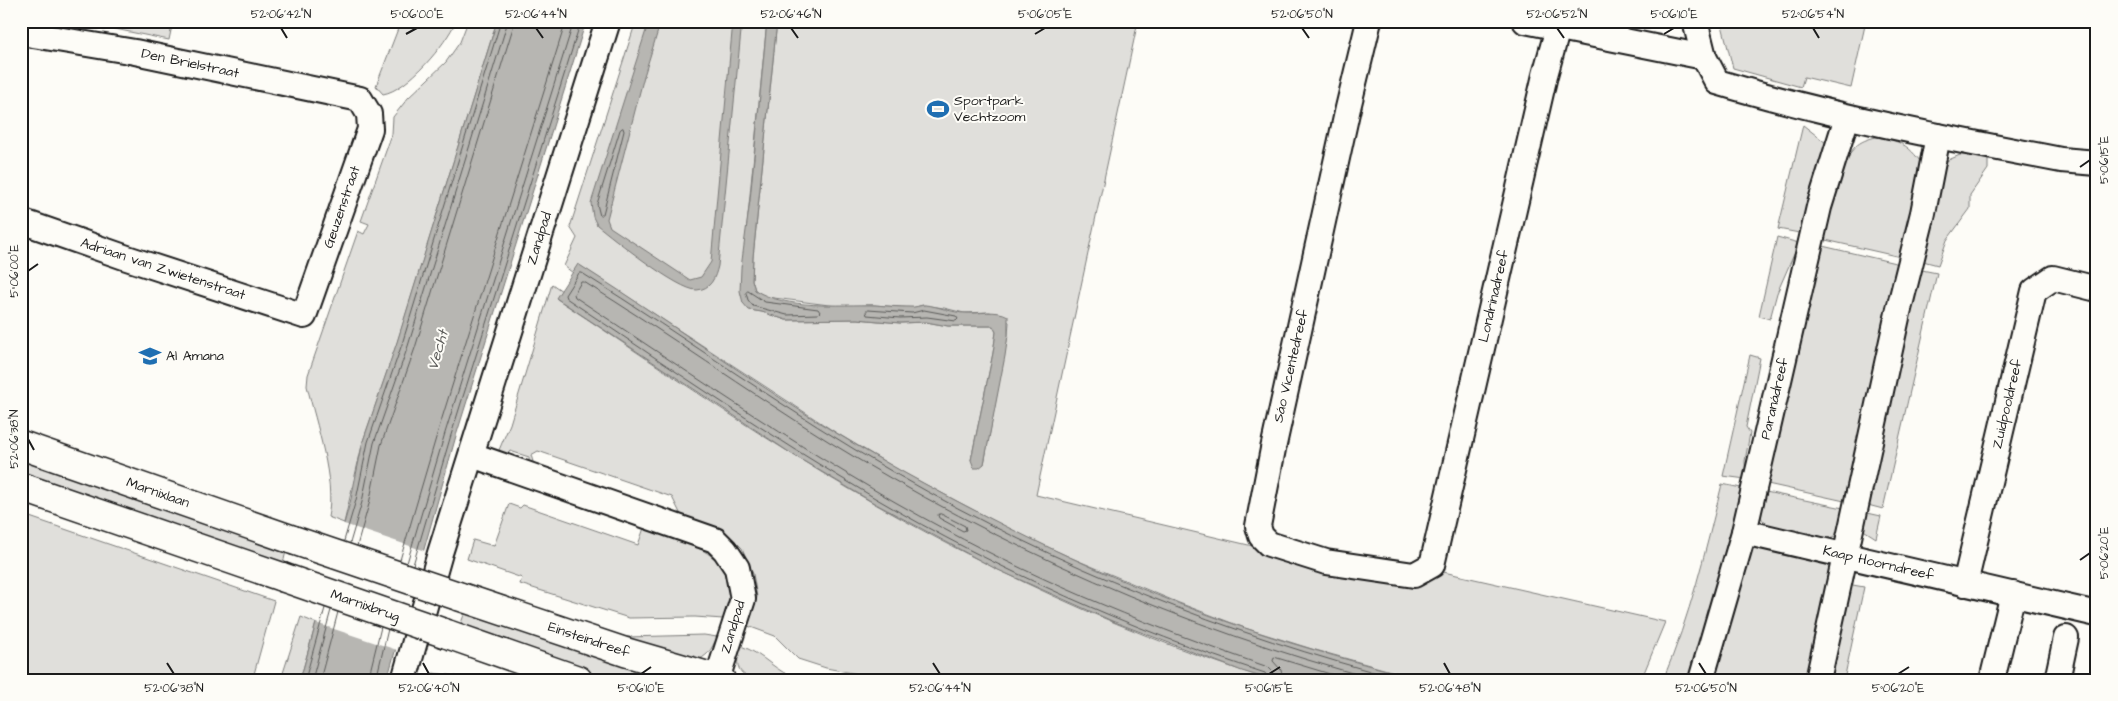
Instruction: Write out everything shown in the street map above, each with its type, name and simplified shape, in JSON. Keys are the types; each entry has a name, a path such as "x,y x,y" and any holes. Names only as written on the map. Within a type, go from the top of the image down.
{"main road":[{"name":"Marnixlaan","path":"21,446 458,596"},
{"name":"Marnixbrug","path":"21,487 578,680"},
{"name":"Einsteindreef","path":"458,596 625,652 719,679"}],"street":[{"name":"Zandpad","path":"404,680 440,553 608,21"},
{"name":"Sáo Vicentedreef","path":"1369,21 1339,145 1258,526 1261,536 1269,544 1326,562 1414,575 1432,565"},
{"path":"1525,21 1704,57"},
{"path":"1695,21 1704,57 1718,82 1776,100 1847,117 2061,160 2097,164"},
{"name":"Londrinadreef","path":"1432,565 1545,75 1558,28"},
{"name":"Den Brielstraat","path":"21,32 135,52 360,99"},
{"name":"Geuzenstraat","path":"304,316 370,129 369,114 360,99"},
{"name":"Paranádreef","path":"1701,680 1744,532 1819,207 1847,117"},
{"path":"1818,680 1938,136"},
{"name":"Adriaan van Zwietenstraat","path":"21,221 304,316"},
{"name":"Zuidpooldreef","path":"1965,584 2034,291 2053,278 2097,289"},
{"name":"Zandpad","path":"472,455 715,540 726,550 737,568 743,599 719,679"},
{"name":"Kaap Hoorndreef","path":"1744,532 2097,614"},
{"path":"1992,680 2013,594"},
{"path":"2057,680 2066,638"}],"shaded area":[{"path":"76,21 173,21 169,40"},
{"path":"401,21 456,21 444,42 425,65 404,84 393,91 383,94 376,86"},
{"path":"468,21 497,21 397,343 363,441 344,523 328,517 330,503 327,470 320,434 307,386 308,375 358,231 364,234 369,224 361,221 392,134 393,117 408,98 446,62 460,42"},
{"path":"636,21 767,21 745,246 750,310 786,320 857,319 900,323 926,322 948,326 993,326 996,332 993,353 971,460 984,464 1009,322 990,312 964,313 923,305 912,308 874,305 837,306 766,297 755,290 752,280 753,257 777,21 1138,21 1036,495 1410,583 1439,571 1665,622 1641,680 1423,680 1245,628 1179,603 1017,533 902,472 835,432 579,265 573,273 564,266 577,238 570,227"},
{"path":"1721,21 1866,21 1851,88 1804,77 1801,87 1733,68"},
{"path":"1803,125 1826,143 1805,234 1778,229"},
{"path":"1876,137 1903,144 1922,164 1905,258 1821,239 1838,178 1848,156 1860,143"},
{"path":"1960,155 1988,158 1988,169 1970,195 1970,209 1947,240 1938,265 1919,260 1941,166 1946,161"},
{"path":"1777,237 1799,243 1777,293 1770,319 1759,316"},
{"path":"1818,245 1904,265 1849,502 1763,483"},
{"path":"1917,269 1937,273 1883,509 1864,504"},
{"path":"552,284 562,291 557,299 705,398 851,490 966,554 1086,611 1147,636 1271,680 891,680 826,668 798,659 775,636 748,626 757,597 753,574 742,548 730,536 715,527 682,517 672,497 538,451 531,455 534,465 529,464 529,457 510,451 507,455 501,454 499,450 510,424"},
{"path":"1750,355 1760,358 1746,427 1750,433 1745,461 1746,479 1723,476"},
{"path":"21,454 287,547 282,568 21,479"},
{"path":"1722,484 1746,489 1691,680 1663,680 1689,607"},
{"path":"1761,491 1848,509 1845,524 1841,532 1834,537 1828,538 1768,525 1760,514"},
{"path":"509,504 520,508 523,505 638,545 644,528 701,549 723,568 728,581 729,597 723,619 695,617 629,618 520,584 522,578 467,559 473,540 494,546"},
{"path":"1863,512 1881,516 1876,538 1862,529"},
{"path":"21,514 274,601 254,674 250,680 21,680"},
{"path":"1762,545 1822,559 1833,569 1810,680 1715,680 1746,558 1752,549"},
{"path":"1847,584 1864,587 1844,680 1825,680"},
{"path":"466,609 691,680 608,680 587,674 459,629"},
{"path":"547,612 626,637 704,635 717,637 708,652 703,657 694,661"},
{"path":"301,617 316,623 300,680 278,680 283,673"},
{"path":"741,646 749,649 791,677 800,680 766,681 746,676 740,669 738,660"},
{"path":"433,673 455,676 464,680 431,680"}],"water":[{"name":"Vecht","path":"497,21 586,21 456,436 387,680 300,680 351,499 363,441 397,342"},
{"path":"649,21 661,21 644,76 607,219 610,227 690,280 701,277 711,262 733,21 742,21 718,266 712,282 706,288 697,290 676,282 631,252 597,225 593,217 591,203"},
{"path":"767,21 777,21 753,257 752,280 755,290 782,301 813,305 912,307 925,305 961,313 993,312 1008,316 1005,356 984,464 979,468 974,468 971,460 993,353 996,332 993,326 948,326 926,322 900,323 857,319 786,320 749,310 743,303 740,291 741,268 750,200"},
{"path":"578,264 779,397 861,448 944,495 1028,537 1113,577 1245,628 1356,662 1423,680 1271,680 1242,671 1112,621 996,569 874,503 795,456 556,298"}],"pier":[{"path":"341,523 425,551 397,650 313,622"}],"place":[{"name":"Sportpark Vechtzoom","path":"938,109"},
{"name":"Al Amana","path":"150,356"}]}
